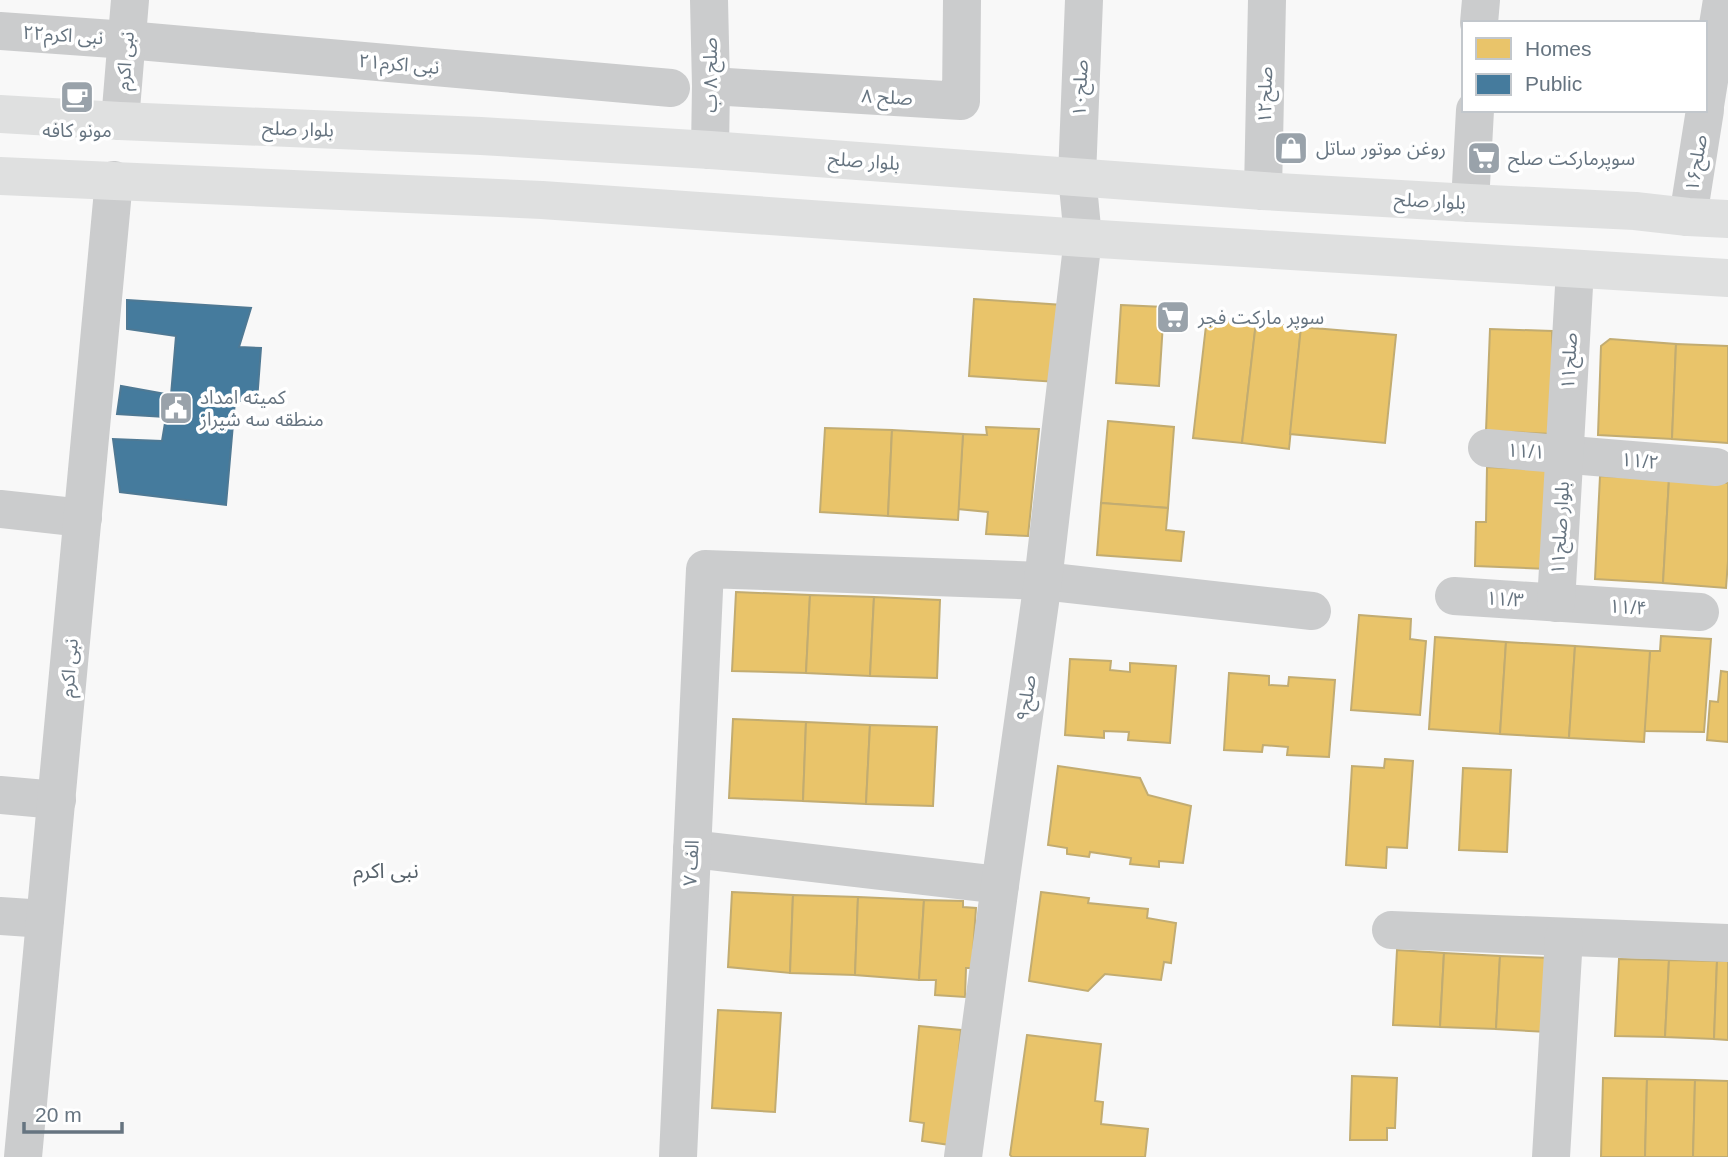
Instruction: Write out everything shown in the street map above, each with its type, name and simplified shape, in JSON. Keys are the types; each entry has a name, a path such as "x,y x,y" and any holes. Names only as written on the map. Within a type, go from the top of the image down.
{"main road":[{"name":"بلوار صلح","path":"0,114 481,136 710,150 1263,191 1635,211 1728,219"},
{"path":"0,176 542,200 1083,239 1728,278"}],"street":[{"name":"نبی اکرم","path":"120,121 130,0"},
{"name":"صلح ۸ ب","path":"709,0 710,150"},
{"name":"۸ صلح","path":"711,86 961,102 962,0"},
{"name":"صلح۱۰","path":"1083,239 1077,176 1084,0"},
{"name":"صلح۱۲","path":"1263,191 1267,0"},
{"path":"1479,21 1480,0"},
{"name":"صلح۱۶","path":"1707,95 1722,0"},
{"name":"نبی اکرم۲۲","path":"0,31 127,40"},
{"name":"نبی اکرم۲۱","path":"127,40 671,88"},
{"path":"1470,203 1475,112"},
{"name":"صلح۱۶","path":"1688,217 1704,112"},
{"name":"نبی اکرم","path":"23,1157 114,180"},
{"name":"صلح۹","path":"963,1157 1043,581 1083,239"},
{"name":"صلح۱۱","path":"1564,454 1575,268"},
{"name":"۱۱/۱","path":"1488,449 1564,454"},
{"name":"۱۱/۲","path":"1564,454 1716,467"},
{"name":"بلوار صلح۱۱","path":"1556,603 1564,454"},
{"path":"0,509 83,518"},
{"name":"۷ الف","path":"678,1157 705,569 1043,581"},
{"path":"1043,581 1312,611"},
{"name":"۱۱/۳","path":"1454,596 1556,603"},
{"name":"۱۱/۴","path":"1556,603 1700,612"},
{"path":"0,794 57,800"},
{"path":"692,849 1000,885"},
{"path":"0,916 46,919"},
{"path":"1391,930 1728,943"},
{"path":"1551,1157 1564,937"}],"building: Homes":[{"path":"974,299 1063,305 1057,382 969,376"},
{"path":"1121,305 1164,307 1159,386 1116,383"},
{"path":"1207,317 1256,322 1242,443 1193,438"},
{"path":"1256,322 1301,327 1289,449 1242,443"},
{"path":"1301,327 1396,335 1385,443 1290,434"},
{"path":"1490,329 1552,331 1555,434 1486,431"},
{"path":"1610,339 1676,344 1672,439 1598,435 1601,346"},
{"path":"1676,344 1728,346 1728,443 1672,439"},
{"path":"1108,421 1174,427 1168,508 1101,503"},
{"path":"986,427 1039,429 1028,536 986,534 988,512 958,509 963,434 987,435"},
{"path":"825,428 892,430 888,516 820,512"},
{"path":"892,430 963,434 958,520 888,516"},
{"path":"1487,467 1554,470 1548,569 1475,566 1476,522 1486,522"},
{"path":"1600,476 1669,479 1663,583 1595,579"},
{"path":"1669,479 1728,483 1726,588 1663,583"},
{"path":"1101,503 1168,508 1166,530 1184,532 1181,561 1097,555"},
{"path":"736,592 810,595 806,673 732,671"},
{"path":"810,595 874,597 870,676 806,673"},
{"path":"874,597 940,600 937,678 870,676"},
{"path":"1359,615 1411,619 1410,639 1426,641 1420,715 1351,710"},
{"path":"1661,636 1711,639 1704,732 1644,731 1650,651 1660,651"},
{"path":"1435,637 1506,642 1500,734 1429,729"},
{"path":"1506,642 1575,646 1569,738 1500,734"},
{"path":"1575,646 1650,651 1644,742 1569,738"},
{"path":"1070,659 1111,661 1110,670 1130,672 1130,663 1176,666 1170,743 1128,740 1129,732 1104,731 1104,738 1065,735"},
{"path":"1721,671 1728,672 1728,742 1707,740 1710,701 1718,702"},
{"path":"1229,673 1269,676 1269,685 1288,686 1289,677 1335,680 1329,757 1287,755 1288,747 1263,745 1262,752 1224,750"},
{"path":"733,719 806,722 803,801 729,798"},
{"path":"806,722 870,725 866,804 803,801"},
{"path":"870,725 937,727 933,806 866,804"},
{"path":"1385,759 1413,761 1407,848 1387,847 1386,868 1346,865 1352,766 1384,768"},
{"path":"1058,766 1140,778 1148,795 1191,806 1183,863 1159,861 1159,867 1130,864 1131,858 1090,852 1089,857 1067,854 1067,848 1048,845"},
{"path":"1463,768 1511,770 1507,852 1459,850"},
{"path":"732,892 793,895 790,973 728,967"},
{"path":"1041,892 1089,898 1088,903 1148,909 1147,918 1176,923 1171,963 1164,962 1161,980 1105,974 1088,991 1029,981"},
{"path":"793,895 858,897 855,975 790,973"},
{"path":"858,897 924,900 919,980 855,975"},
{"path":"924,900 963,901 963,907 976,908 972,968 966,968 965,997 935,995 936,980 919,980"},
{"path":"1397,950 1444,953 1440,1027 1393,1025"},
{"path":"1444,953 1500,956 1496,1029 1440,1027"},
{"path":"1500,956 1551,958 1547,1032 1496,1029"},
{"path":"1619,959 1669,960 1665,1037 1615,1036"},
{"path":"1669,960 1717,961 1714,1039 1665,1037"},
{"path":"1717,961 1728,961 1728,1040 1714,1039"},
{"path":"718,1010 781,1013 775,1112 712,1108"},
{"path":"919,1026 961,1030 950,1145 922,1141 924,1123 910,1121"},
{"path":"1027,1035 1101,1044 1095,1101 1103,1102 1101,1124 1148,1129 1145,1157 1010,1155"},
{"path":"1352,1076 1397,1078 1395,1128 1387,1128 1387,1140 1350,1140"},
{"path":"1603,1078 1647,1079 1645,1157 1601,1157"},
{"path":"1647,1079 1695,1080 1693,1157 1645,1157"},
{"path":"1695,1080 1728,1081 1728,1157 1693,1157"}],"building: Public":[{"name":"کمیته امداد منطقه سه شیراز","path":"127,300 251,308 239,347 261,348 257,401 235,401 226,505 120,492 113,439 162,441 166,417 117,414 121,386 171,395 176,336 127,329"}],"place":[{"name":"مونو کافه","path":"77,97"},
{"name":"روغن موتور ساتل","path":"1291,148"},
{"name":"سوپرمارکت صلح","path":"1484,158"},
{"name":"سوپر مارکت فجر","path":"1173,317"},
{"name":"کمیته امداد منطقه سه شیراز","path":"176,408"}],"district":[{"name":"نبی اکرم","path":"386,870"}]}
